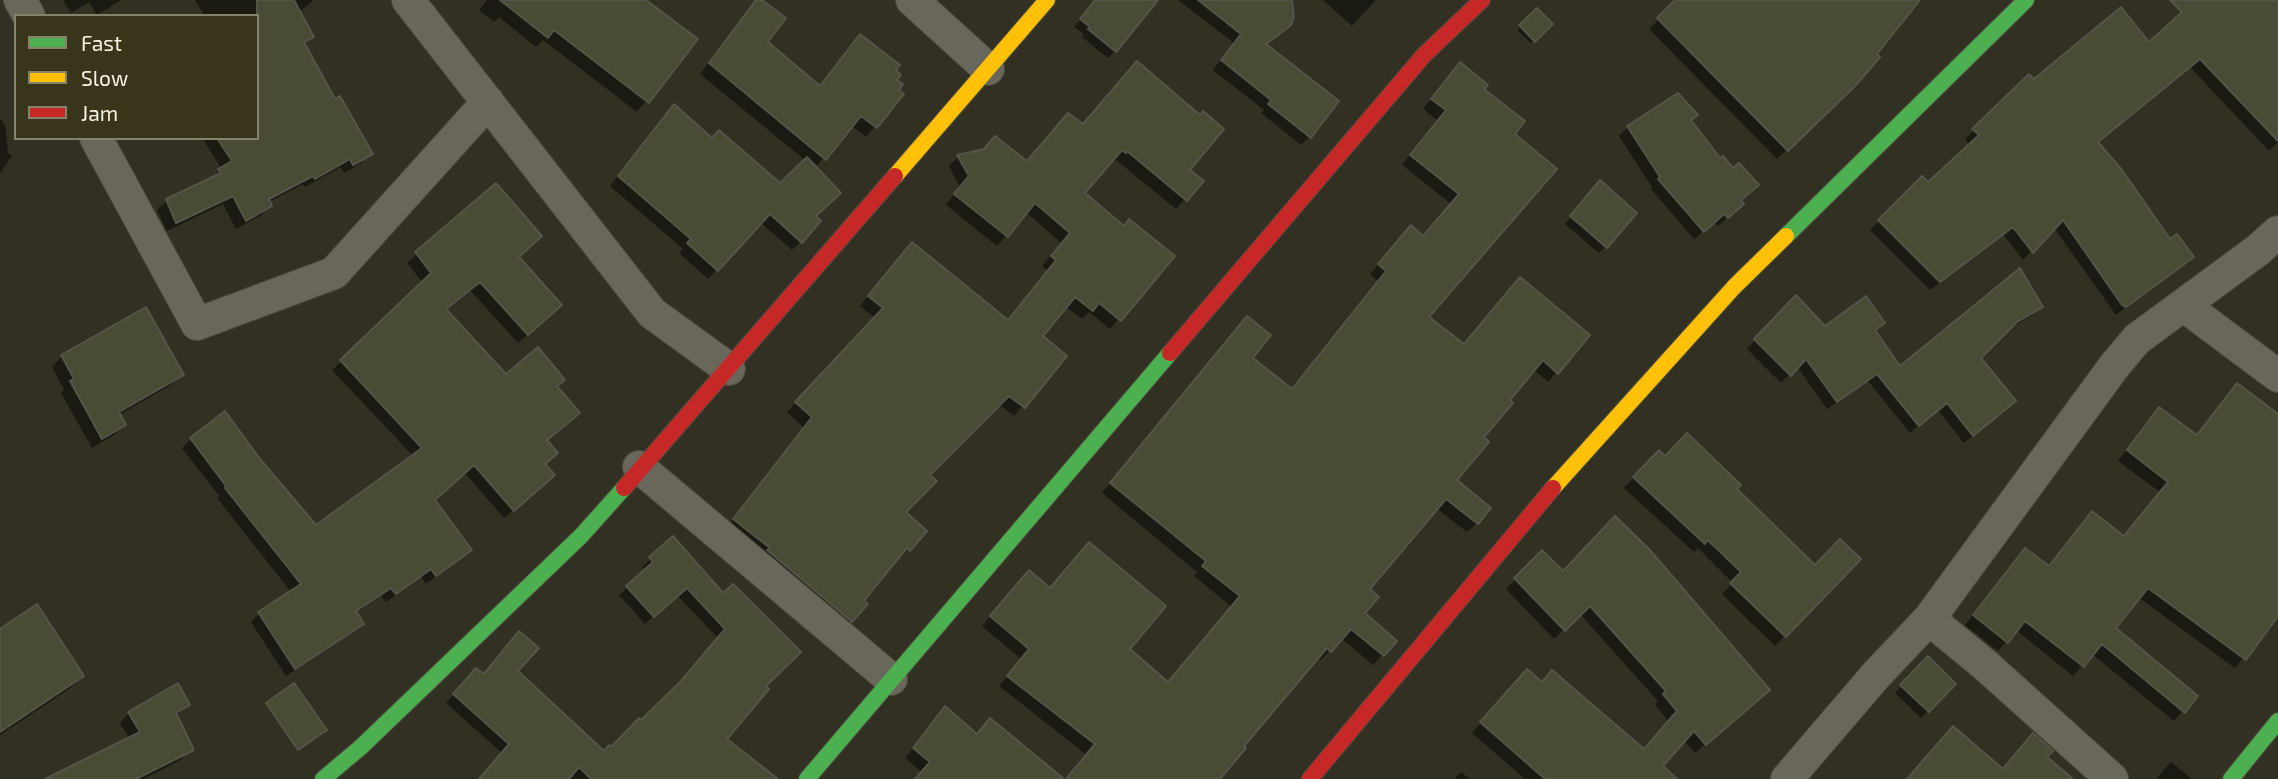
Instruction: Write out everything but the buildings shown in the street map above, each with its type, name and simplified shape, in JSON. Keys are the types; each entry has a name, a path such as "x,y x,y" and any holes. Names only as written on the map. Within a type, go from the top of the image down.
{"street":[{"path":"408,0 652,313 729,369"},
{"path":"912,0 988,69"},
{"path":"323,779 361,747 581,536 639,467 729,369 1047,0"},
{"path":"807,779 1424,55 1482,0"},
{"path":"1310,779 1580,456 1734,287 2026,0"},
{"path":"97,140 197,324 334,273 488,102"},
{"path":"1787,779 1876,675 1929,619 2115,365 2137,339 2258,250 2278,232"},
{"path":"2183,305 2278,376"},
{"path":"639,467 891,679"},
{"path":"1929,619 1984,664 2112,779"},
{"path":"2231,779 2278,721"}],"traffic: fast":[{"path":"1786,236 2026,0"},
{"path":"807,779 1170,353"},
{"path":"323,779 361,747 581,536 624,488"},
{"path":"2231,779 2278,721"}],"traffic: slow":[{"path":"895,176 1047,0"},
{"path":"1553,488 1734,287 1786,236"}],"traffic: jam":[{"path":"1170,353 1424,55 1482,0"},
{"path":"624,488 895,176"},
{"path":"1310,779 1553,488"}]}
